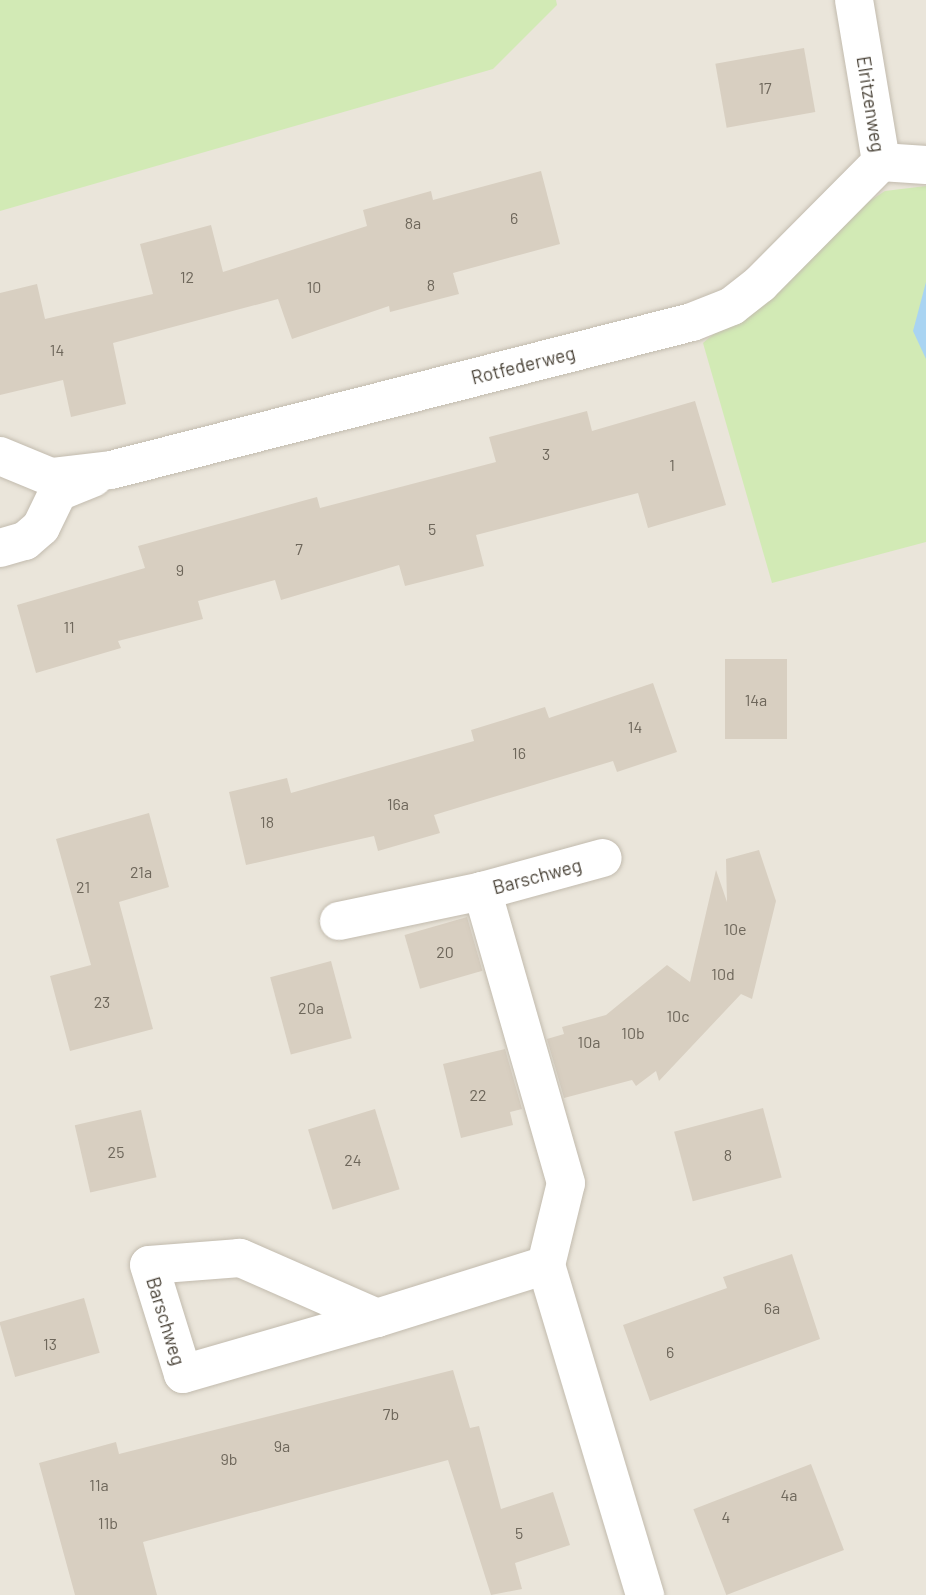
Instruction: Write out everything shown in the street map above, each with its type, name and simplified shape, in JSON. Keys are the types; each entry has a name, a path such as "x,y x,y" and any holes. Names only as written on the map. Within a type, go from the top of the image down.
{"street":[{"name":"Elritzenweg","path":"854,0 881,162 926,165"},
{"name":"Rotfederweg","path":"0,456 51,477 111,470 692,322 732,306 760,285 881,162"},
{"name":"Rotfederweg","path":"0,548 25,541 41,527 58,492 111,470"},
{"name":"Barschweg","path":"377,1318 240,1258 149,1265 183,1374 377,1318 546,1265 566,1182 482,891 603,858"},
{"path":"340,921 482,891"},
{"path":"546,1265 645,1595"}],"shaded area":[{"path":"0,0 926,0 926,1595 0,1595"}],"green space":[{"path":"0,0 556,0 557,5 493,69 0,211"},
{"path":"926,186 926,542 772,583 703,343 865,204 885,191"}],"water":[{"path":"926,282 926,359 913,331"}],"building":[{"path":"804,48 815,112 727,128 715,64"},
{"path":"541,171 560,244 453,273 459,294 390,312 389,306 292,339 278,299 113,343 126,404 71,417 63,380 0,395 0,293 37,284 45,319 153,294 140,244 211,225 223,272 367,226 363,210 431,191 433,200"},
{"path":"695,401 726,505 648,528 638,493 476,535 484,566 405,586 399,565 281,600 275,580 198,601 203,619 118,641 121,648 36,673 17,605 145,568 138,546 317,497 320,508 496,462 489,437 587,411 592,431"},
{"path":"725,659 787,659 787,739 725,739"},
{"path":"653,683 677,752 617,772 613,761 434,815 440,833 378,851 374,836 246,865 229,792 287,778 291,793 474,741 471,730 545,707 549,718"},
{"path":"149,813 169,887 119,902 153,1029 70,1051 50,976 91,965 56,839"},
{"path":"759,850 776,901 752,999 741,994 659,1081 656,1071 636,1086 632,1080 564,1098 547,1039 564,1034 562,1027 606,1015 667,965 690,982 716,870 727,902 726,859"},
{"path":"467,917 482,971 420,989 405,935"},
{"path":"331,961 352,1038 291,1055 270,977"},
{"path":"505,1049 522,1109 510,1112 513,1125 461,1138 443,1064"},
{"path":"763,1108 782,1178 693,1201 674,1132"},
{"path":"375,1109 400,1189 333,1210 308,1129"},
{"path":"141,1110 157,1177 90,1193 75,1125"},
{"path":"792,1254 820,1339 650,1401 623,1325 727,1288 723,1277"},
{"path":"84,1298 100,1353 15,1377 0,1322"},
{"path":"453,1370 470,1428 479,1426 501,1509 553,1492 570,1545 515,1563 522,1589 491,1595 448,1460 143,1542 157,1595 75,1595 39,1463 116,1442 119,1454"},
{"path":"811,1464 844,1550 726,1595 693,1509"}]}
